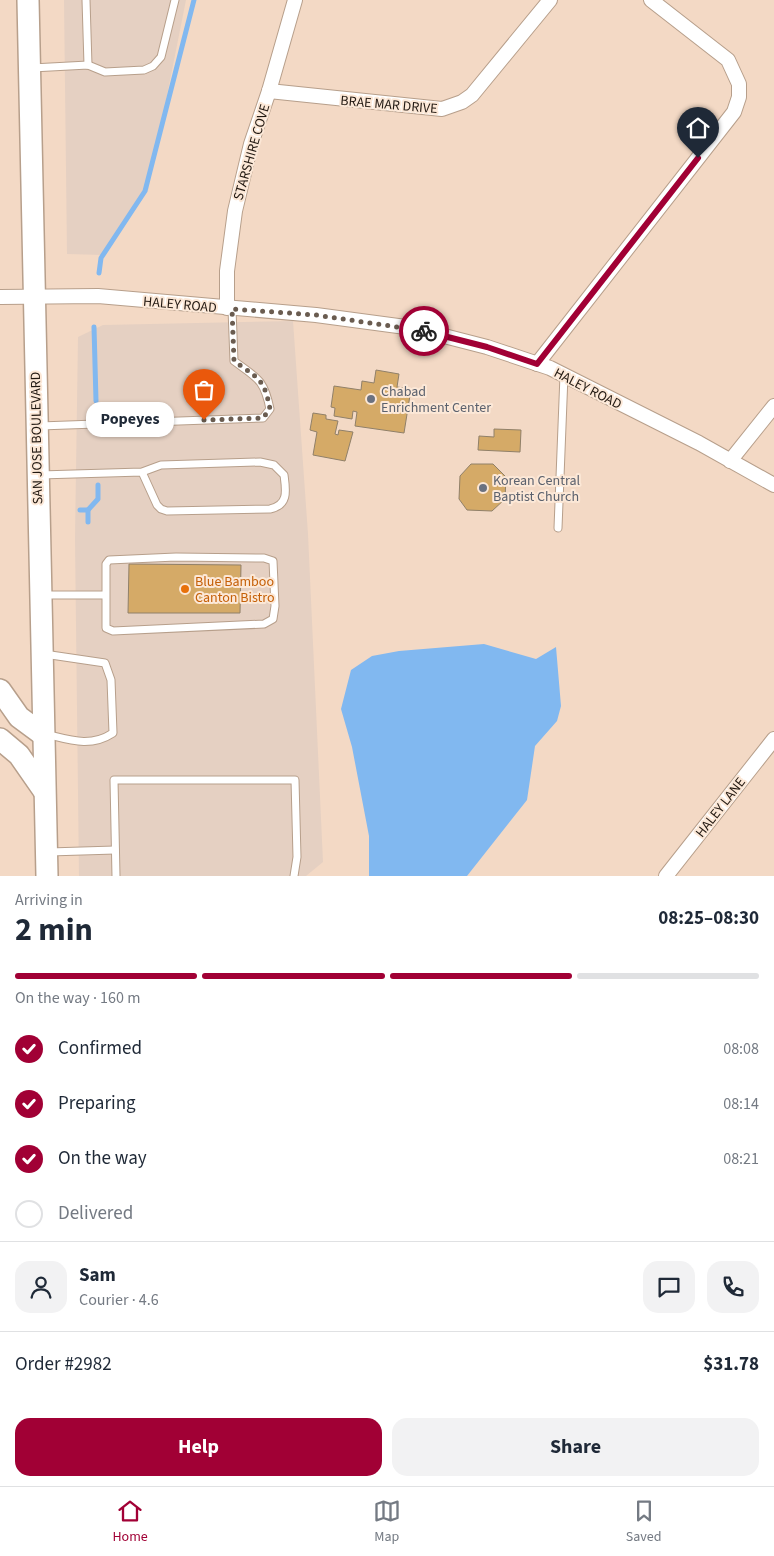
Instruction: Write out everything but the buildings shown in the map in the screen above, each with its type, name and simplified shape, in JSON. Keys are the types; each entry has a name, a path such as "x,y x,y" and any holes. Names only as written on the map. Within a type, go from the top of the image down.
{"main road":[{"name":"SAN JOSE BOULEVARD","path":"28,0 46,876"},
{"path":"0,690 19,717 42,734"},
{"path":"0,739 19,755 44,791"}],"street":[{"name":"STARSHIRE COVE","path":"230,308 227,270 235,211 251,144 269,91 295,0"},
{"name":"BRAE MAR DRIVE","path":"269,91 442,109 462,102 472,95 550,0"},
{"path":"537,364 734,112 739,97 739,84 728,60 651,0"},
{"name":"HALEY ROAD","path":"0,297 98,296 316,315 413,328 487,347 564,375 774,485"},
{"path":"730,461 774,406"},
{"name":"HALEY LANE","path":"666,876 774,739"}],"lane":[{"path":"86,0 88,64"},
{"path":"29,68 88,64 105,72 144,70 153,66 161,57 174,0"},
{"path":"36,426 263,418 270,409 266,389 259,379 234,361 230,308"},
{"path":"558,528 564,375"},
{"path":"37,475 142,472 161,465 268,462 284,475 286,495 282,504 270,509 167,511 157,505 142,472"},
{"path":"176,557 264,558 273,561 275,606 273,618 264,624 113,631 106,628 104,595 104,568 109,560 176,557"},
{"path":"40,595 104,595"},
{"path":"41,654 105,663 112,680 113,733 100,741 75,741 42,734"},
{"path":"116,876 114,780 295,780 297,857 294,876"},
{"path":"46,852 115,850"}],"shaded area":[{"path":"64,0 186,0 148,191 103,255 67,254"},
{"path":"293,321 308,534 323,862 306,876 79,876 75,539 78,337 103,325"}],"water":[{"path":"484,644 536,659 556,647 561,706 557,721 535,746 527,800 467,876 369,876 369,836 352,747 341,709 351,670 372,656 399,651"}],"waterway":[{"path":"99,273 101,258 145,191 194,0"},
{"path":"94,327 96,401"},
{"path":"88,522 88,510 98,499 98,485"},
{"path":"80,510 88,510"}],"way so far":[{"path":"204,420 263,418 270,409 266,389 259,379 234,361 232,309 316,315 424,331"}],"place":[{"name":"Chabad Enrichment Center","path":"371,399"},
{"name":"Popeyes","path":"204,420"},
{"name":"Korean Central Baptist Church","path":"483,488"},
{"name":"Blue Bamboo Canton Bistro","path":"185,589"}],"route":[{"path":"424,331 487,347 537,364 698,158"}]}
